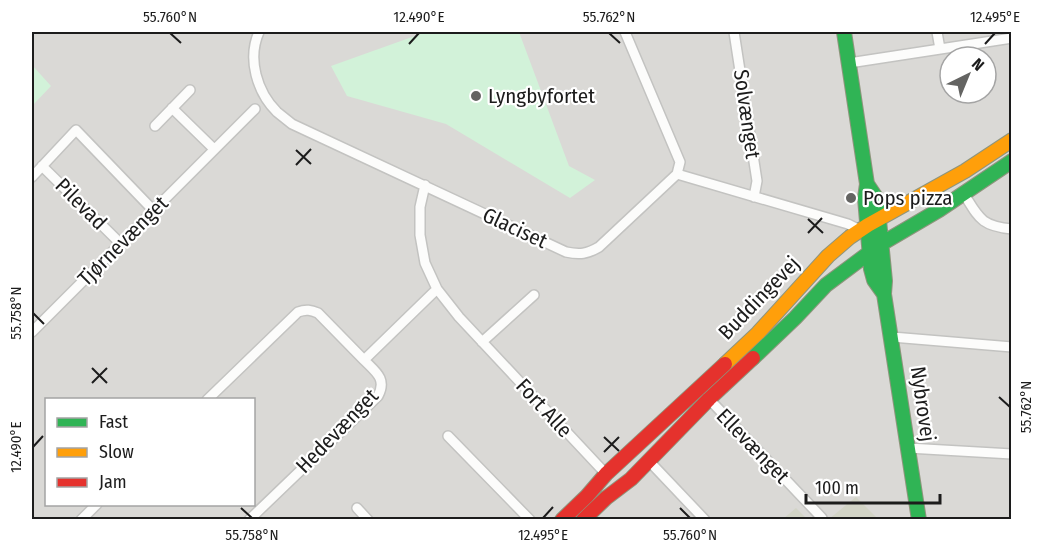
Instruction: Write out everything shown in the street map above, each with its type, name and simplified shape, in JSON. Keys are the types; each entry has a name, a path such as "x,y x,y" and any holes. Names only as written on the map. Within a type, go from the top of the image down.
{"street":[{"name":"Glaciset","path":"259,32 254,52 259,84 266,99 292,124 566,252 579,255 590,253 599,247 677,174"},
{"path":"625,32 680,162 677,174 848,224 869,225"},
{"name":"Solvænget","path":"734,32 757,181 754,197"},
{"name":"Nybrovej","path":"844,32 867,184 865,198 875,248 874,280 884,294 919,519"},
{"path":"966,45 1011,38"},
{"path":"849,63 938,49"},
{"path":"155,126 190,90"},
{"path":"172,108 214,149"},
{"name":"Tjørnevænget","path":"32,332 255,110"},
{"path":"32,177 76,130 153,210"},
{"name":"Buddingevej","path":"562,519 606,474 758,333 828,256 869,225 965,171 1011,140"},
{"name":"Buddingevej","path":"583,519 631,479 826,285 875,248 939,210 1011,161"},
{"name":"Pilevad","path":"42,166 120,243"},
{"name":"Fort Alle","path":"425,185 420,207 420,235 425,263 437,289 459,317 606,474"},
{"path":"963,194 979,218 993,226 1011,229"},
{"name":"Hedevænget","path":"249,519 378,396 382,382 364,360 437,289"},
{"path":"482,342 534,295"},
{"path":"208,398 298,312 304,310 318,313 364,360"},
{"path":"892,337 1011,347"},
{"name":"Ellevænget","path":"709,399 822,518"},
{"path":"448,436 530,519"},
{"path":"908,448 1011,454"},
{"path":"649,461 705,519"},
{"path":"81,519 95,506"},
{"path":"357,508 369,519"}],"shaded area":[{"path":"32,32 1011,32 1011,519 32,519"},
{"path":"856,497 878,519 829,519"},
{"path":"796,508 807,519 783,519"}],"green space":[{"path":"426,32 519,32 569,166 595,180 570,198 446,124 347,96 331,66"},
{"path":"32,65 51,86 32,106"}],"traffic: fast":[{"path":"844,32 867,184 865,198 871,269 874,280 884,294"},
{"path":"753,358 826,285 881,244 939,210 1012,161"},
{"path":"867,184 875,196 878,210 885,281 884,294 919,520"}],"traffic: slow":[{"path":"725,364 758,333 828,256 850,237 965,171 1012,140"}],"traffic: jam":[{"path":"583,520 631,479 709,399 753,358"},
{"path":"562,520 606,474 725,364"}],"place":[{"name":"Lyngbyfortet","path":"476,96"},
{"name":"Pops pizza","path":"851,198"}]}
